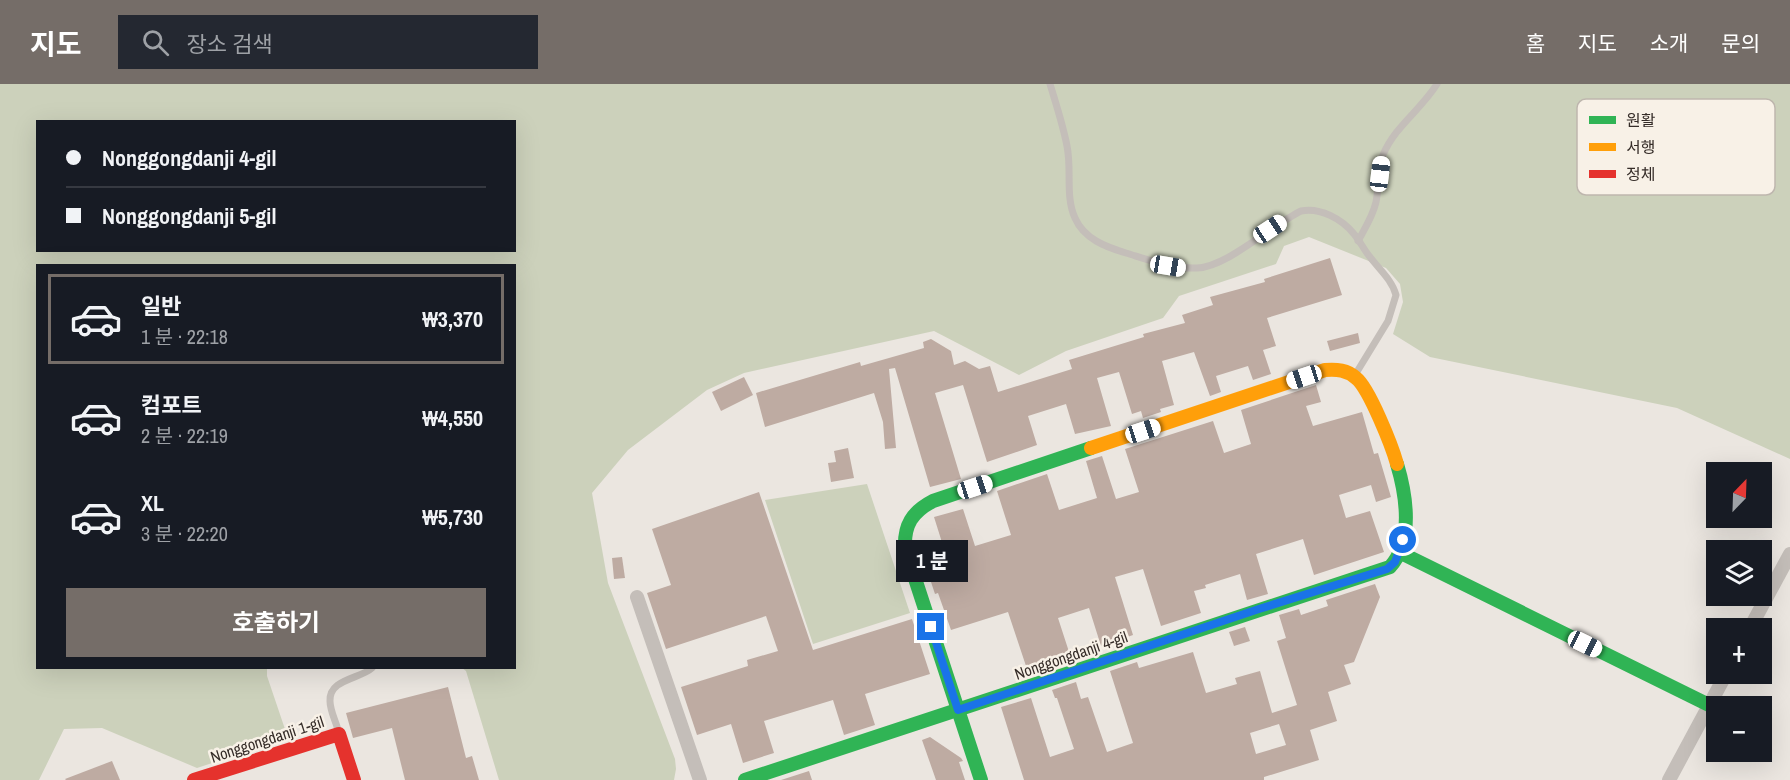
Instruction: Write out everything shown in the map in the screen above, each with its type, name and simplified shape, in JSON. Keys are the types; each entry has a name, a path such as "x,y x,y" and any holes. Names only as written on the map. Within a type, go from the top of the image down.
{"street":[{"path":"981,780 905,548 907,524 919,508 942,497 1325,370 1341,369 1355,375 1387,434 1400,470 1405,516 1403,540 1399,552 1706,704"},
{"name":"Nonggongdanji 4-gil","path":"746,780 1259,609 1387,569 1393,565 1399,552"},
{"path":"1755,618 1790,554"},
{"path":"637,597 700,780"},
{"path":"1669,780 1706,711"},
{"name":"Nonggongdanji 1-gil","path":"194,780 339,734 354,780"}],"lane":[{"path":"1050,84 1067,146 1070,206 1083,232 1093,240 1168,266 1200,268 1230,255 1293,215 1309,209 1333,217 1350,230 1391,283 1396,295 1388,321 1355,375"},
{"path":"1359,241 1374,210 1383,157 1400,126 1424,103 1437,84"},
{"path":"339,734 329,700 332,691 338,684 370,669"}],"green space":[{"path":"0,84 1790,84 1790,459 1677,408 1430,357 1393,334 1403,302 1400,284 1386,268 1309,237 1284,246 1276,264 1179,296 1163,318 1066,351 1019,375 934,331 744,373 707,390 628,450 592,493 608,583 675,759 674,780 499,780 466,671 463,669 516,669 516,264 36,264 36,669 267,669 267,676 288,738 197,768 102,728 64,729 39,780 0,780"},
{"path":"867,484 910,613 813,644 765,500"}],"building":[{"path":"1330,258 1342,295 1267,318 1276,346 1263,350 1271,374 1253,380 1248,366 1216,376 1221,392 1210,396 1194,352 1162,361 1174,405 1143,418 1141,411 1132,414 1119,372 1097,378 1111,426 1075,434 1066,404 1028,416 1037,445 987,462 963,385 935,393 961,479 930,487 895,368 889,369 896,448 885,449 883,422 874,393 765,427 756,393 860,362 861,366 924,348 923,342 931,339 951,351 954,365 965,361 979,369 990,366 998,392 1072,369 1069,360 1144,337 1143,334 1185,323 1182,315 1213,305 1210,297 1265,282 1264,279"},
{"path":"1358,333 1360,343 1330,351 1327,341"},
{"path":"744,377 753,395 721,411 712,392"},
{"path":"1316,385 1321,402 1306,406 1313,426 1362,412 1374,454 1378,453 1391,497 1376,502 1371,485 1339,495 1346,518 1370,511 1384,552 1314,575 1303,539 1256,554 1268,594 1247,600 1240,574 1205,585 1206,588 1194,591 1201,613 1161,626 1143,569 1115,577 1133,635 1101,646 1089,608 1058,618 1071,658 1028,672 1008,612 951,630 938,593 935,594 931,582 933,582 932,577 951,571 934,517 963,509 975,546 1011,535 997,491 1047,474 1059,510 1097,498 1086,461 1102,456 1116,499 1139,492 1125,449 1213,421 1224,453 1251,444 1241,410"},
{"path":"848,448 854,478 831,482 828,463 836,462 834,451"},
{"path":"759,492 813,650 912,619 930,674 865,694 875,725 844,735 833,700 764,721 774,753 743,763 731,724 697,735 681,687 748,666 747,660 778,651 766,616 666,649 647,593 671,585 652,529"},
{"path":"622,557 625,578 614,579 612,558"},
{"path":"1375,584 1380,597 1354,662 1344,665 1351,684 1328,692 1337,721 1310,730 1319,760 1264,777 1264,780 1024,780 1001,707 1031,698 1050,757 1074,749 1057,698 1052,690 1076,682 1081,699 1088,697 1107,752 1133,743 1110,671 1137,662 1139,668 1193,652 1206,693 1237,684 1235,678 1260,671 1272,713 1297,705 1277,641 1286,638 1279,615 1299,609 1301,615 1328,606 1326,600","holes":["1279,724 1286,745 1256,754 1250,733"]},
{"path":"1245,627 1250,641 1234,646 1229,632"},
{"path":"448,687 466,758 472,756 479,780 405,780 392,728 353,738 346,713"},
{"path":"930,737 961,758 963,761 959,762 965,780 936,780 922,740"},
{"path":"112,761 120,780 65,779"},
{"path":"809,771 812,780 781,780"}],"traffic: fast":[{"path":"981,780 905,548 906,532 915,515 933,501 1091,448"},
{"path":"745,780 1390,567 1398,556 1402,544 1406,517 1397,464"},
{"path":"1399,552 1706,704"}],"traffic: slow":[{"path":"1091,448 1325,370 1334,370 1349,373 1361,384 1380,418 1397,464"}],"traffic: jam":[{"path":"194,780 339,734 354,780"}],"route":[{"path":"931,627 958,710 1259,609 1387,569 1395,562 1403,540"}]}
